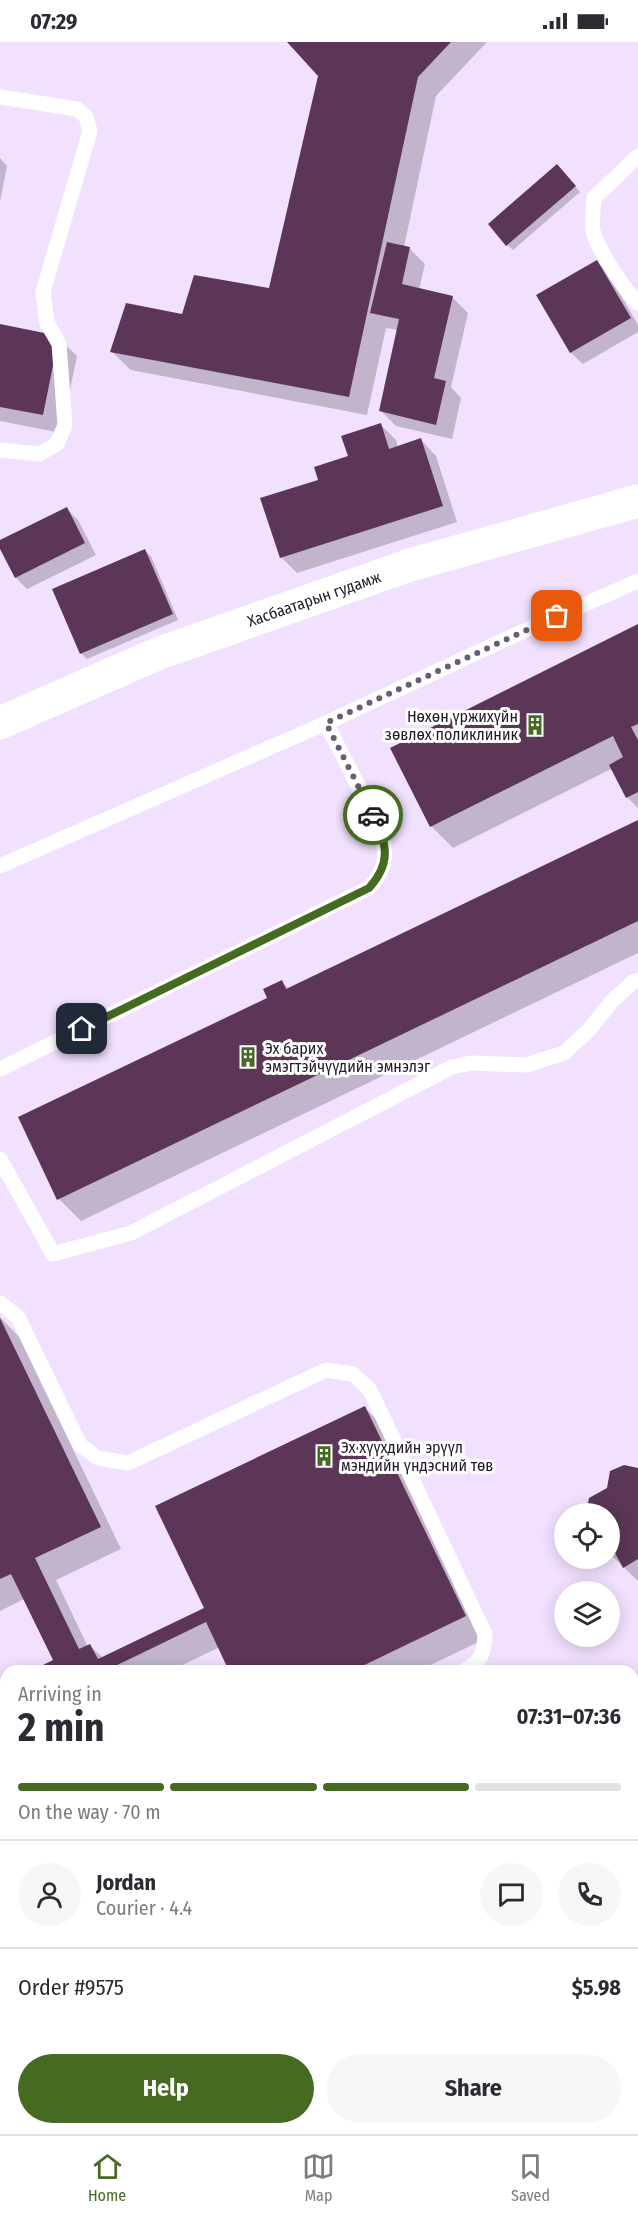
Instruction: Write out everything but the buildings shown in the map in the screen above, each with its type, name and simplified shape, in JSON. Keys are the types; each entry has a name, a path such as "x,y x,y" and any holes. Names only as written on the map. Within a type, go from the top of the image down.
{"street":[{"name":"Хасбаатарын гудамж","path":"0,723 157,654 388,573 638,501"}],"lane":[{"path":"0,97 77,109 86,117 90,131 43,292 47,322 59,344 65,425 57,444 39,454 0,450"},
{"path":"638,156 594,198 593,230 630,296 638,303"},
{"path":"0,866 326,723 517,634 638,581"},
{"path":"0,1069 369,888 380,876 384,864 385,847 381,830 326,723"},
{"path":"0,1159 52,1254 131,1233 452,1067 471,1063 527,1065 564,1053 589,1030 612,1001 638,980"},
{"path":"0,1303 18,1317 80,1445 98,1458 128,1462 326,1370 352,1374 370,1390 485,1634 484,1651 476,1665"}],"way so far":[{"path":"373,815 326,723 557,616"}],"place":[{"name":"Нөхөн үржихүйн зөвлөх поликлиник","path":"535,725"},
{"name":"Эх барих эмэгтэйчүүдийн эмнэлэг","path":"248,1057"},
{"name":"Эх хүүхдийн эрүүл мэндийн үндэсний төв","path":"324,1456"}],"route":[{"path":"82,1029 369,888 380,876 384,864 385,847 381,830 373,815"}]}
